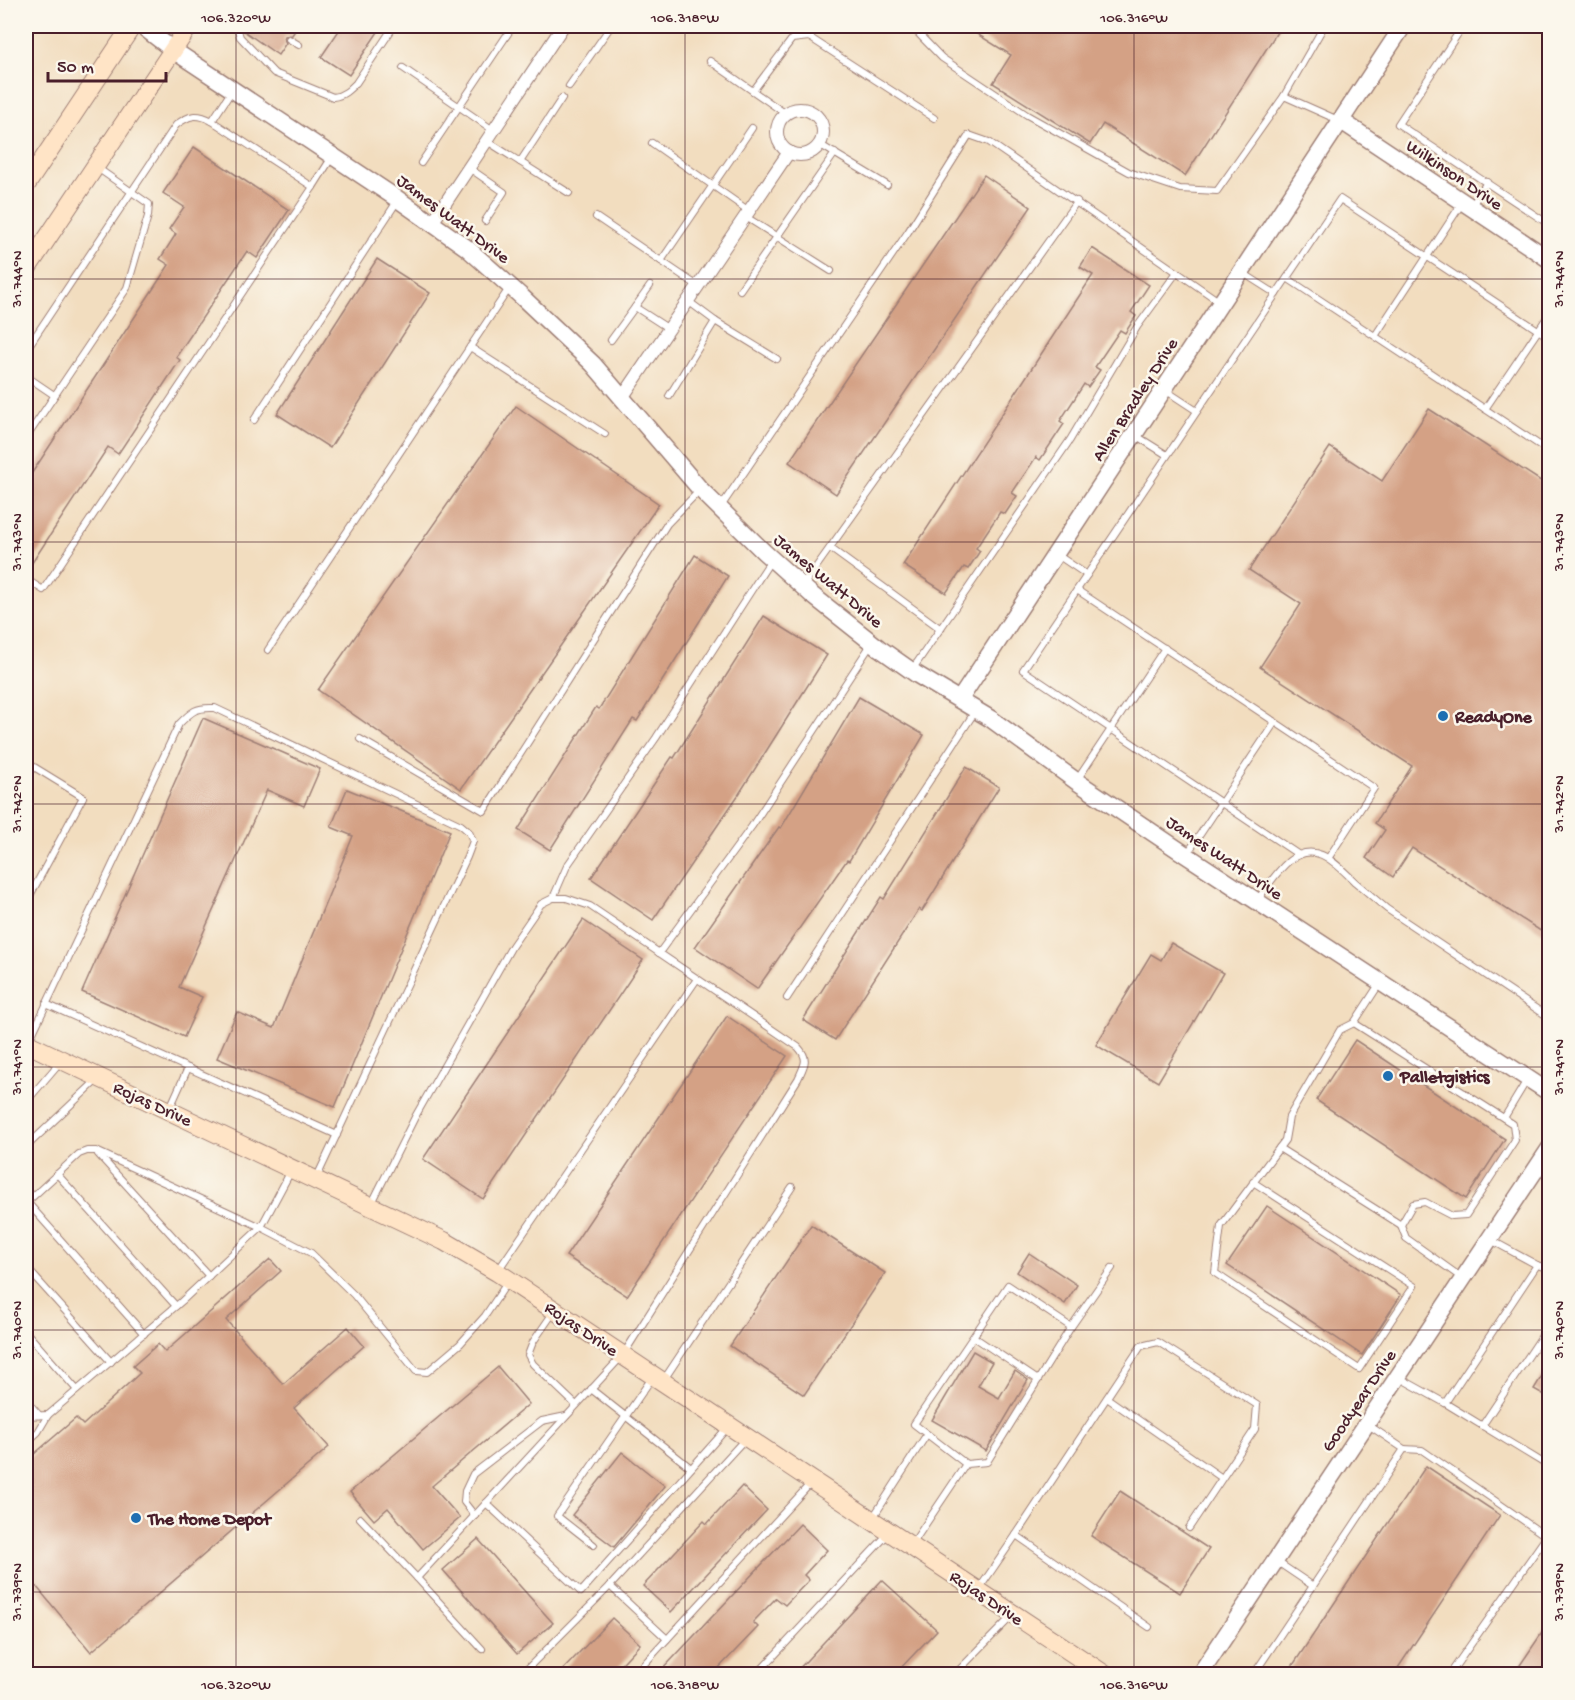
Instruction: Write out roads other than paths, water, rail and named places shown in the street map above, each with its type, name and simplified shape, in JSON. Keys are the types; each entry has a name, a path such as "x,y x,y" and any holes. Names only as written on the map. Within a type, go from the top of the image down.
{"main road":[{"path":"26,185 132,26"},
{"path":"26,270 189,26"},
{"name":"Rojas Drive","path":"26,1043 444,1241 555,1310 1104,1674"}],"street":[{"name":"James Watt Drive","path":"142,26 172,50 399,200 466,248 593,364 700,489 772,560 872,642 912,671 960,699 1076,781 1256,902 1550,1094"},
{"path":"432,223 563,26"},
{"name":"Allen Bradley Drive","path":"960,699 1403,26"},
{"path":"799,109 813,113 822,125 823,132 819,144 812,152 804,154 789,152 783,147 777,134 781,120 786,114 799,109"},
{"name":"Wilkinson Drive","path":"1340,120 1550,260"},
{"path":"622,398 789,152"},
{"name":"Goodyear Drive","path":"1200,1674 1550,1148"}],"lane":[{"path":"239,26 240,37 274,74 333,97 349,91 356,83 394,26"},
{"path":"421,162 511,26"},
{"path":"569,86 611,26"},
{"path":"808,37 815,26"},
{"path":"911,26 942,58 1027,116 1130,172 1180,189 1217,191 1284,96 1324,26"},
{"path":"1462,26 1398,124 1550,225"},
{"path":"753,91 792,39 808,37 934,118"},
{"path":"289,39 299,45"},
{"path":"710,61 786,114"},
{"path":"403,68 458,107 520,162 569,193"},
{"path":"212,121 232,90"},
{"path":"1284,96 1340,120"},
{"path":"520,162 562,98"},
{"path":"26,350 176,126 185,118 194,115 204,116 313,187"},
{"path":"661,261 752,128"},
{"path":"720,508 908,232 969,135 989,142 1077,201 1220,303"},
{"path":"652,143 713,185 777,237 831,271"},
{"path":"819,144 887,185"},
{"path":"740,290 835,153"},
{"path":"26,579 44,590 332,157"},
{"path":"26,438 127,288 148,216 148,204 133,191 95,166"},
{"path":"469,168 504,192 485,221"},
{"path":"1375,336 1427,256 1487,182"},
{"path":"1299,855 1023,670 1340,199 1550,338"},
{"path":"254,420 399,200"},
{"path":"802,586 1077,201"},
{"path":"596,217 698,286"},
{"path":"912,671 1070,440 1137,327 1177,272"},
{"path":"1240,272 1276,294"},
{"path":"1287,278 1550,452"},
{"path":"611,339 650,286"},
{"path":"268,650 510,287"},
{"path":"688,301 715,321 777,359"},
{"path":"635,308 669,329"},
{"path":"1485,409 1550,313"},
{"path":"669,396 715,321"},
{"path":"470,347 604,434"},
{"path":"26,376 54,395"},
{"path":"1163,389 1197,411"},
{"path":"1134,434 1167,455"},
{"path":"360,740 484,811 667,524 700,489"},
{"path":"830,548 940,629"},
{"path":"1055,554 1087,575"},
{"path":"553,898 567,866 656,738 772,560"},
{"path":"1077,590 1374,788 1329,857"},
{"path":"659,953 752,826 872,642"},
{"path":"1076,781 1165,648"},
{"path":"26,1043 179,724 189,714 200,708 215,708 461,825 469,832 473,841 315,1181"},
{"path":"787,998 976,710"},
{"path":"1186,855 1275,722"},
{"path":"26,762 83,797 26,903"},
{"path":"1256,902 1289,861 1299,855 1312,852 1329,857 1387,909 1550,1018"},
{"path":"370,1207 415,1117 512,946 541,904 553,898 566,898 590,906 798,1047 804,1054 805,1064 798,1078 622,1355 417,1578"},
{"path":"144,1334 26,1202 79,1154 96,1151 261,1227 311,1253 354,1295 416,1371 427,1372 460,1344 485,1316 503,1276 698,979"},
{"path":"1253,1182 1414,1286 1359,1369 1215,1273 1221,1226 1253,1182 1285,1140 1290,1117 1340,1030 1354,1023 1380,983"},
{"path":"46,1004 337,1136"},
{"path":"1354,1023 1514,1124 1515,1140 1466,1215 1452,1216 1425,1202 1413,1204 1401,1224"},
{"path":"26,1102 61,1060"},
{"path":"169,1111 188,1068"},
{"path":"26,1147 100,1078"},
{"path":"1504,1118 1527,1079"},
{"path":"1279,1148 1401,1224 1406,1238 1463,1278"},
{"path":"96,1151 209,1276"},
{"path":"26,1443 38,1432 48,1415 176,1306 261,1227 292,1170"},
{"path":"57,1174 176,1306"},
{"path":"594,1545 556,1516 626,1416 658,1378 792,1187"},
{"path":"1489,1239 1537,1266 1550,1269"},
{"path":"1445,1403 1537,1266"},
{"path":"26,1267 111,1362"},
{"path":"1071,1327 1008,1286 914,1424 966,1464 987,1462 1071,1327 1112,1268"},
{"path":"555,1310 533,1342 528,1355 532,1364 576,1406"},
{"path":"1482,1426 1550,1324"},
{"path":"26,1332 77,1390"},
{"path":"974,1337 1038,1380"},
{"path":"979,1590 1141,1346 1158,1342 1257,1405 1255,1429 1189,1528"},
{"path":"1398,1376 1550,1467"},
{"path":"591,1389 691,1468"},
{"path":"1107,1398 1222,1478"},
{"path":"26,1400 39,1415"},
{"path":"26,1416 48,1415"},
{"path":"475,1516 464,1502 465,1491 474,1474 542,1422 566,1416"},
{"path":"1366,1424 1404,1449 1422,1450 1548,1538 1450,1674"},
{"path":"486,1503 580,1592 729,1426"},
{"path":"872,1520 927,1434"},
{"path":"522,1674 610,1586 746,1437"},
{"path":"1254,1674 1404,1449"},
{"path":"911,1546 966,1464"},
{"path":"635,1674 813,1481"},
{"path":"360,1518 482,1649"},
{"path":"757,1674 890,1532"},
{"path":"1016,1535 1149,1627"},
{"path":"1276,1560 1313,1586"},
{"path":"610,1586 667,1640"},
{"path":"955,1674 1013,1614"}],"place":[{"name":"ReadyOne","path":"1443,716"},
{"name":"Palletgistics","path":"1388,1076"},
{"name":"The Home Depot","path":"136,1518"}]}
